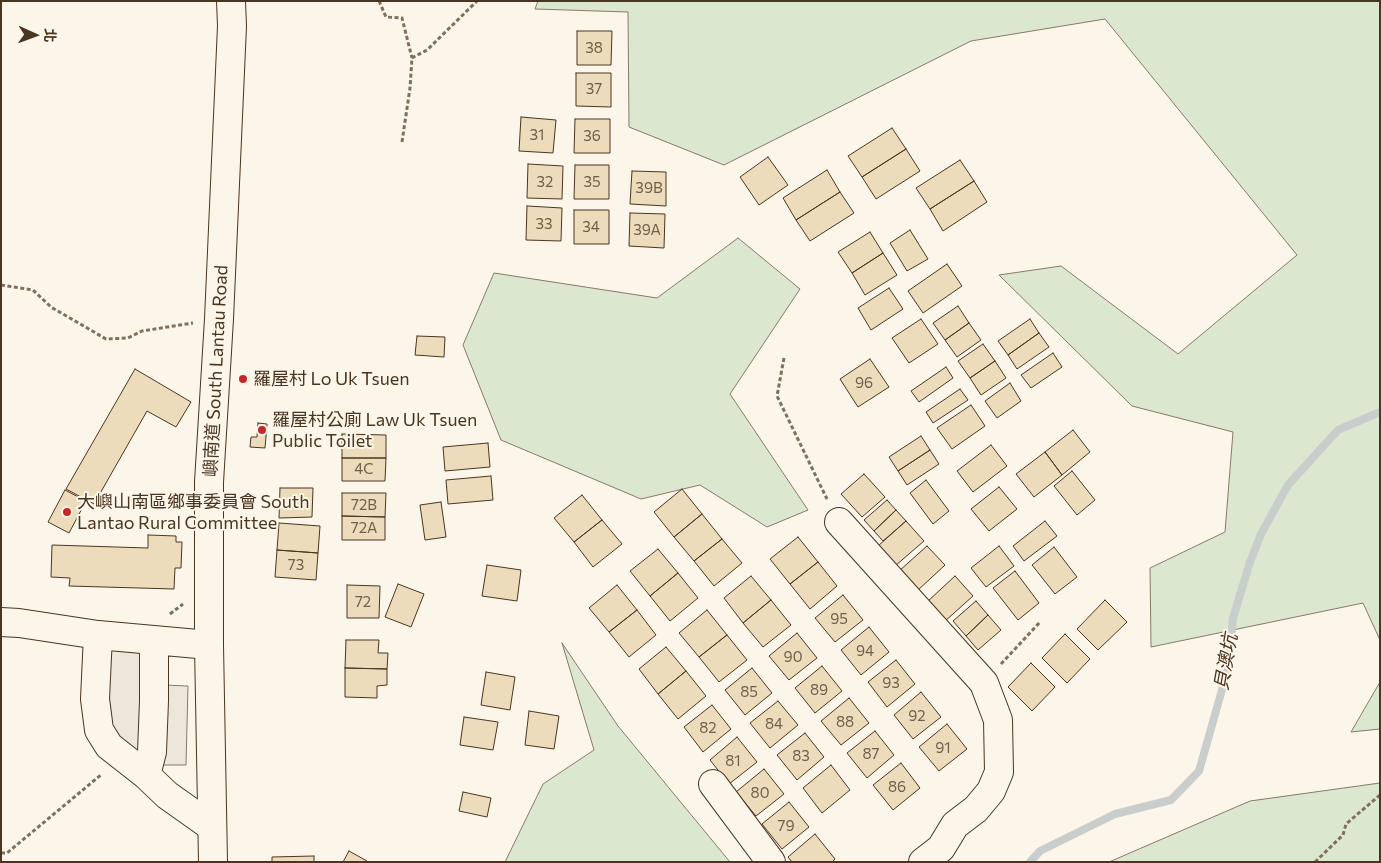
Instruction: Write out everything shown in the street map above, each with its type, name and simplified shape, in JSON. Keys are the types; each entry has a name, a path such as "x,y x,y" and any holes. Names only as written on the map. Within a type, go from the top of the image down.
{"main road":[{"name":"嶼南道 South Lantau Road","path":"213,862 209,645 209,482 220,318 232,26 231,1"},
{"path":"839,522 984,683 998,720 999,772 991,791 976,809 955,825 941,848 923,862"},
{"path":"1,622 209,645"},
{"path":"98,634 96,699 99,730 110,746 167,795 212,827"},
{"path":"146,775 152,752 154,640"},
{"path":"713,784 770,862"}],"path":[{"path":"379,1 386,17 402,18 412,58 410,88 402,142"},
{"path":"412,58 426,50 477,1"},
{"path":"1,285 33,290 50,307 106,339 128,338 142,331 198,322"},
{"path":"784,358 777,396 839,522"},
{"path":"984,683 1040,622"},
{"path":"1,853 7,852 104,773"},
{"path":"1315,862 1343,835 1346,824 1380,795"}],"green space":[{"path":"538,1 1380,1 1380,640 1363,603 1151,647 1150,568 1225,532 1233,432 1132,406 999,275 1061,266 1178,354 1297,255 1105,19 971,41 724,165 629,127 628,12 535,9"},
{"path":"738,238 800,289 730,394 808,510 767,527 700,485 641,499 501,440 463,345 494,273 657,298"},
{"path":"562,643 618,726 730,862 505,862 543,784 594,750"},
{"path":"1380,682 1380,729 1351,732"},
{"path":"1380,783 1380,862 1109,862 1250,801"}],"shaded area":[{"path":"102,644 148,646 142,763 111,742"},
{"path":"163,685 188,686 186,765 163,765"}],"building":[{"path":"577,31 612,31 611,65 577,65"},
{"path":"576,73 611,73 611,107 576,106"},
{"path":"521,117 556,120 553,153 519,151"},
{"path":"575,119 610,119 610,153 574,153"},
{"path":"892,128 906,149 862,177 848,156"},
{"path":"906,149 920,171 876,199 862,177"},
{"path":"768,157 788,185 759,205 740,177"},
{"path":"960,160 974,181 930,209 916,188"},
{"path":"528,164 563,166 562,199 527,198"},
{"path":"575,165 609,165 609,199 574,199"},
{"path":"827,170 840,192 796,220 783,198"},
{"path":"632,171 666,172 666,206 630,204"},
{"path":"974,181 987,202 943,231 930,209"},
{"path":"840,192 854,213 810,241 796,220"},
{"path":"527,206 562,208 561,241 526,240"},
{"path":"574,210 609,210 609,244 574,244"},
{"path":"630,213 665,214 664,248 629,246"},
{"path":"910,230 928,259 907,271 890,243"},
{"path":"870,232 883,253 852,273 838,252"},
{"path":"883,253 897,275 865,295 852,273"},
{"path":"947,264 962,286 923,313 908,291"},
{"path":"889,288 903,309 871,330 858,308"},
{"path":"958,306 969,323 945,340 933,323"},
{"path":"921,319 938,344 909,363 892,338"},
{"path":"1030,319 1039,333 1008,355 998,341"},
{"path":"969,323 981,340 957,357 945,340"},
{"path":"1039,333 1049,347 1017,369 1008,355"},
{"path":"417,336 445,337 444,357 415,355"},
{"path":"983,344 995,361 970,378 958,361"},
{"path":"1053,353 1062,367 1031,388 1021,375"},
{"path":"870,359 889,387 858,407 840,379"},
{"path":"995,361 1006,378 981,395 970,378"},
{"path":"946,367 953,378 919,402 911,391"},
{"path":"135,369 191,402 176,427 147,411 94,504 66,489"},
{"path":"1010,383 1021,401 997,418 985,401"},
{"path":"960,389 968,400 933,423 926,412"},
{"path":"971,405 985,426 952,449 937,428"},
{"name":"羅屋村公廁 Law Uk Tsuen Public Toilet","path":"258,423 267,424 265,448 250,447 251,437 257,437"},
{"path":"1073,430 1090,452 1062,475 1045,452"},
{"path":"342,434 386,435 386,458 342,458"},
{"path":"921,436 930,450 898,471 889,457"},
{"path":"488,443 490,467 445,471 443,447"},
{"path":"991,445 1007,466 973,492 957,471"},
{"path":"930,450 939,464 907,485 898,471"},
{"path":"1045,452 1062,475 1034,497 1016,474"},
{"path":"342,458 386,458 385,481 342,481"},
{"path":"1072,471 1095,500 1077,515 1054,486"},
{"path":"864,474 885,497 862,517 841,494"},
{"path":"491,476 493,500 448,504 446,480"},
{"path":"926,480 949,511 933,524 910,493"},
{"path":"999,487 1017,509 989,531 971,509"},
{"path":"280,488 313,488 312,517 279,518"},
{"path":"682,489 702,514 674,537 654,512"},
{"name":"大嶼山南區鄉事委員會 South Lantao Rural Committee","path":"65,490 86,501 69,533 48,522"},
{"path":"342,493 386,493 385,517 342,516"},
{"path":"582,495 602,520 574,542 554,518"},
{"path":"887,500 896,510 874,531 864,520"},
{"path":"441,502 446,537 425,540 420,505"},
{"path":"896,510 906,521 883,541 874,531"},
{"path":"702,514 722,539 694,561 674,537"},
{"path":"342,516 385,517 385,540 342,540"},
{"path":"602,520 622,544 593,567 574,542"},
{"path":"906,521 924,541 895,566 878,546"},
{"path":"1045,521 1057,536 1024,561 1013,546"},
{"path":"279,523 320,526 318,553 277,550"},
{"path":"148,535 176,536 176,542 182,542 181,568 175,568 174,589 69,586 70,578 51,577 52,545 148,548"},
{"path":"798,537 818,562 790,584 770,559"},
{"path":"722,539 742,563 714,586 694,561"},
{"path":"927,546 945,565 917,591 899,571"},
{"path":"999,546 1014,566 986,587 971,568"},
{"path":"1054,547 1077,577 1055,594 1032,565"},
{"path":"658,549 678,573 650,596 630,571"},
{"path":"277,550 318,553 316,580 275,577"},
{"path":"818,562 837,586 810,609 790,584"},
{"path":"487,565 521,570 517,601 482,596"},
{"path":"1015,571 1039,603 1018,620 993,588"},
{"path":"678,573 698,598 670,621 650,596"},
{"path":"751,576 771,600 743,623 724,598"},
{"path":"955,576 973,596 944,622 927,602"},
{"path":"398,584 424,594 411,627 385,617"},
{"path":"347,585 380,586 379,618 347,618"},
{"path":"617,585 637,610 609,632 589,608"},
{"path":"843,595 863,620 835,642 815,618"},
{"path":"771,600 791,625 763,647 743,623"},
{"path":"1105,600 1127,622 1098,650 1077,629"},
{"path":"976,601 988,615 966,636 953,621"},
{"path":"637,610 656,635 629,657 609,632"},
{"path":"707,610 727,635 699,657 679,633"},
{"path":"988,615 1001,630 978,650 966,636"},
{"path":"869,627 889,652 861,675 841,650"},
{"path":"797,633 817,658 789,680 769,656"},
{"path":"1065,634 1090,659 1067,683 1042,658"},
{"path":"727,635 747,660 719,682 699,657"},
{"path":"346,640 379,640 378,653 388,653 387,669 345,668"},
{"path":"666,647 686,671 658,694 639,669"},
{"path":"896,660 915,684 887,707 868,682"},
{"path":"1031,663 1055,687 1032,711 1008,687"},
{"path":"822,666 842,691 815,713 795,688"},
{"path":"345,668 387,669 387,685 377,686 377,698 345,697"},
{"path":"752,668 772,693 745,715 725,690"},
{"path":"686,671 706,696 678,719 658,694"},
{"path":"486,672 515,677 510,710 481,705"},
{"path":"921,692 941,717 913,739 894,715"},
{"path":"849,698 869,723 841,745 821,721"},
{"path":"778,701 798,725 770,748 750,723"},
{"path":"712,705 731,729 703,752 684,727"},
{"path":"529,711 559,716 554,749 525,745"},
{"path":"464,717 498,722 493,750 460,745"},
{"path":"947,724 967,749 939,771 919,747"},
{"path":"875,731 894,755 867,778 847,753"},
{"path":"805,733 824,757 797,780 777,755"},
{"path":"737,737 757,762 729,784 710,760"},
{"path":"901,763 920,788 893,810 873,785"},
{"path":"831,765 850,790 822,813 803,788"},
{"path":"764,769 784,794 756,816 736,792"},
{"path":"463,792 491,798 487,817 459,811"},
{"path":"789,802 809,827 782,849 762,824"},
{"path":"815,834 835,859 832,862 792,862 788,857"},
{"path":"349,851 367,861 367,862 343,862"},
{"path":"314,856 314,862 272,862 272,857"}],"waterway":[{"name":"貝澳坑","path":"1030,862 1040,851 1115,814 1171,800 1199,771 1229,665 1233,618 1250,562 1261,534 1288,485 1338,430 1380,412"}],"place":[{"name":"羅屋村 Lo Uk Tsuen","path":"243,379"},
{"name":"羅屋村公廁 Law Uk Tsuen Public Toilet","path":"262,430"},
{"name":"大嶼山南區鄉事委員會 South Lantao Rural Committee","path":"67,512"}]}
